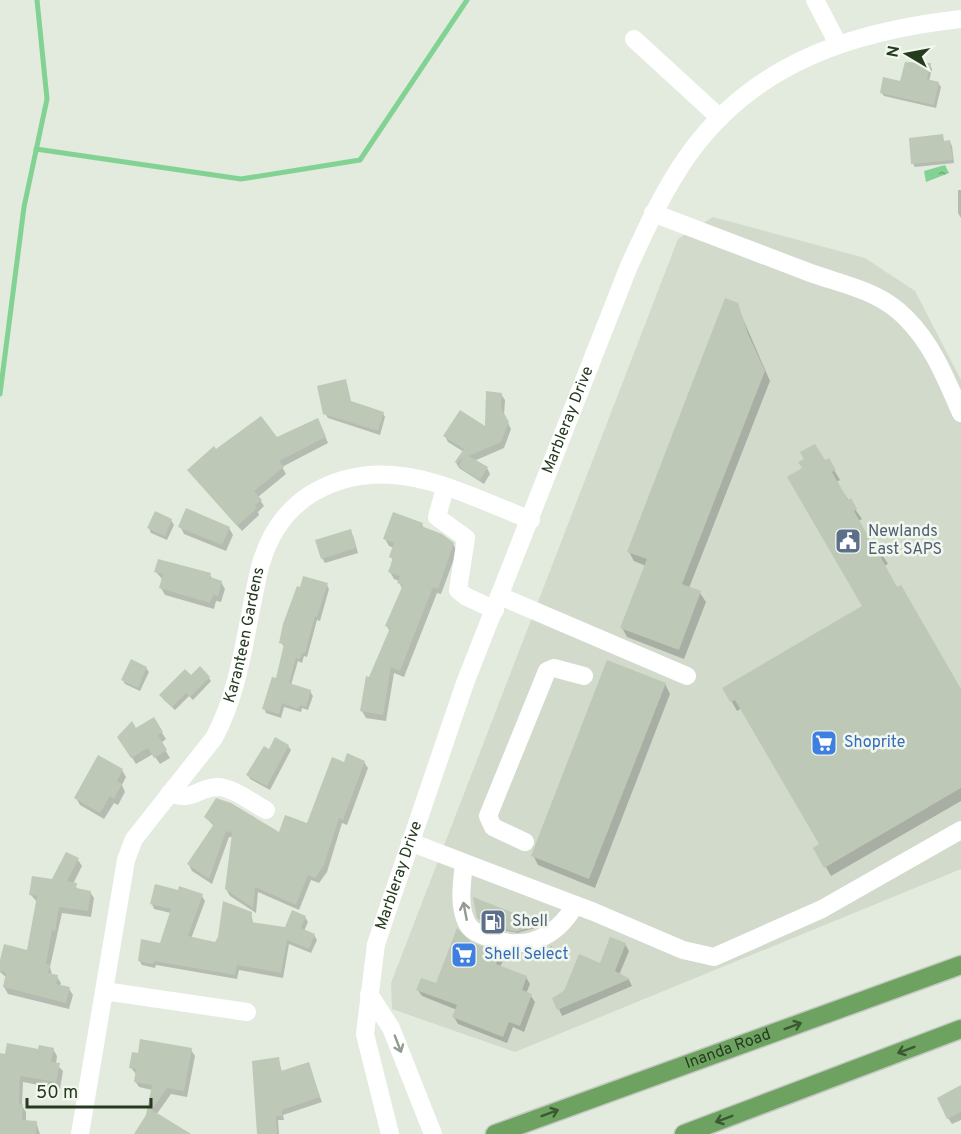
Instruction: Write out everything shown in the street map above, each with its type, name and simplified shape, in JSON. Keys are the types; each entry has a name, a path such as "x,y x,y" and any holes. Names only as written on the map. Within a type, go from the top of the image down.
{"main road":[{"name":"Inanda Road","path":"495,1134 961,965"},
{"path":"684,1134 961,1029"}],"street":[{"path":"815,0 837,44"},
{"name":"Marbleray Drive","path":"390,1134 365,1034 376,944 465,683 621,287 653,213 690,153 720,118 761,84 787,67 837,44 904,26 961,20"},
{"path":"634,39 720,118"},
{"path":"653,213 827,279 872,292 893,306 929,346 961,413"},
{"name":"Karanteen Gardens","path":"80,1134 126,860 134,839 214,738 223,720 234,688 264,553 274,532 288,513 328,484 355,475 396,474 420,478 531,520"},
{"path":"445,488 437,516 466,537 458,590 465,596 497,603 687,676"},
{"path":"525,843 493,827 488,816 547,671 554,668 584,676"},
{"path":"170,793 186,798 217,788 229,790 266,810"},
{"path":"410,842 575,905 683,950 714,957 822,909 961,830"},
{"path":"464,863 461,890 468,925 477,933 498,942 514,945 542,938 567,920 575,905"},
{"path":"104,991 247,1012"},
{"path":"369,994 392,1028 433,1134"}],"shaded area":[{"path":"713,217 865,258 915,291 961,380 961,869 515,1052 392,1009 391,983 678,239"}],"water":[{"path":"945,165 949,173 926,182 924,171"}],"building":[{"path":"905,62 931,63 927,79 939,82 934,105 880,93 883,77 900,81"},
{"path":"943,134 944,141 950,140 953,160 911,164 909,138"},
{"path":"725,298 738,303 748,334 765,371 682,584 701,591 679,650 620,628 647,559 627,552"},
{"path":"346,379 351,401 384,412 378,431 323,414 317,386"},
{"path":"486,391 502,393 501,408 509,422 501,442 469,456 488,467 480,480 458,466 463,459 454,463 464,449 443,436 460,410 485,426"},
{"path":"261,416 277,437 318,418 326,437 279,461 284,467 254,491 262,500 255,505 257,508 237,526 187,470 214,446 216,449"},
{"path":"815,444 825,460 829,458 836,470 832,472 848,500 851,498 857,509 854,511 871,541 875,539 883,554 880,556 897,587 901,585 961,689 961,788 824,868 813,848 819,844 735,700 730,702 722,688 862,606 787,477 802,468 798,462 804,459 800,452"},
{"path":"186,508 230,527 222,545 178,527"},
{"path":"155,511 172,519 165,536 147,528"},
{"path":"393,512 423,523 421,526 442,534 454,543 438,589 433,587 400,671 391,667 383,715 360,711 366,676 369,677 390,628 385,626 403,585 397,583 400,576 388,572 393,559 389,557 394,543 383,539"},
{"path":"351,529 356,548 321,559 315,540"},
{"path":"158,559 211,573 210,577 222,581 218,596 213,595 210,603 159,588 163,574 154,572"},
{"path":"303,576 328,583 317,617 315,616 305,653 302,653 300,659 296,658 289,683 311,690 306,707 300,705 298,709 282,703 279,714 262,709 272,677 276,678 284,644 279,643 283,624"},
{"path":"131,659 147,667 138,688 121,680"},
{"path":"607,660 666,683 589,879 531,856"},
{"path":"200,666 210,677 190,697 186,693 172,707 159,695 185,669 191,675"},
{"path":"154,717 163,732 158,735 167,750 154,758 148,748 131,758 117,737 132,721 136,728"},
{"path":"275,737 289,745 267,786 246,775 264,746 269,749"},
{"path":"347,753 365,761 343,820 339,818 324,865 315,878 308,875 296,905 255,887 253,908 225,889 232,833 226,831 209,879 187,864 214,824 204,817 216,798 231,803 279,832 285,815 307,823 332,757 344,762"},
{"path":"98,755 123,769 117,781 122,784 114,799 110,796 100,813 74,798"},
{"path":"66,852 79,858 67,881 77,883 76,888 91,891 88,911 59,907 55,931 52,930 46,964 50,965 48,973 58,975 56,984 70,987 66,1003 3,987 6,973 0,971 0,960 4,944 27,950 37,896 29,895 32,876 52,879"},
{"path":"155,884 178,890 179,886 203,894 188,936 215,942 218,937 223,901 252,912 251,922 285,927 292,910 306,916 301,928 315,934 309,949 287,940 281,973 237,965 235,975 154,961 153,964 138,961 141,939 160,943 171,909 150,904"},
{"path":"473,897 542,924 516,932 488,925 477,918"},
{"path":"457,928 471,942 500,953 496,964 527,976 522,990 532,994 520,1026 509,1022 503,1037 452,1017 457,1005 416,990 421,978 436,983"},
{"path":"610,937 626,943 615,971 630,979 557,1010 552,998 564,991 579,954 600,963"},
{"path":"140,1039 192,1048 184,1091 167,1088 152,1110 191,1134 134,1134 146,1115 152,1085 134,1082 136,1069 129,1068 132,1052 138,1053"},
{"path":"7,1043 38,1049 39,1045 54,1048 51,1062 60,1063 56,1082 20,1076 19,1104 23,1104 22,1120 37,1121 36,1134 0,1134 0,1053 5,1054"},
{"path":"279,1057 281,1071 309,1062 320,1097 282,1110 282,1116 276,1116 277,1134 257,1134 252,1061"},
{"path":"961,1085 961,1112 947,1119 937,1098"}],"waterway":[{"path":"0,394 24,207 47,99 37,0"},
{"path":"36,149 241,179 360,160 467,0"}],"place":[{"name":"Newlands East SAPS","path":"848,541"},
{"name":"Shoprite","path":"824,743"},
{"name":"Shell","path":"493,922"},
{"name":"Shell Select","path":"464,955"}]}
